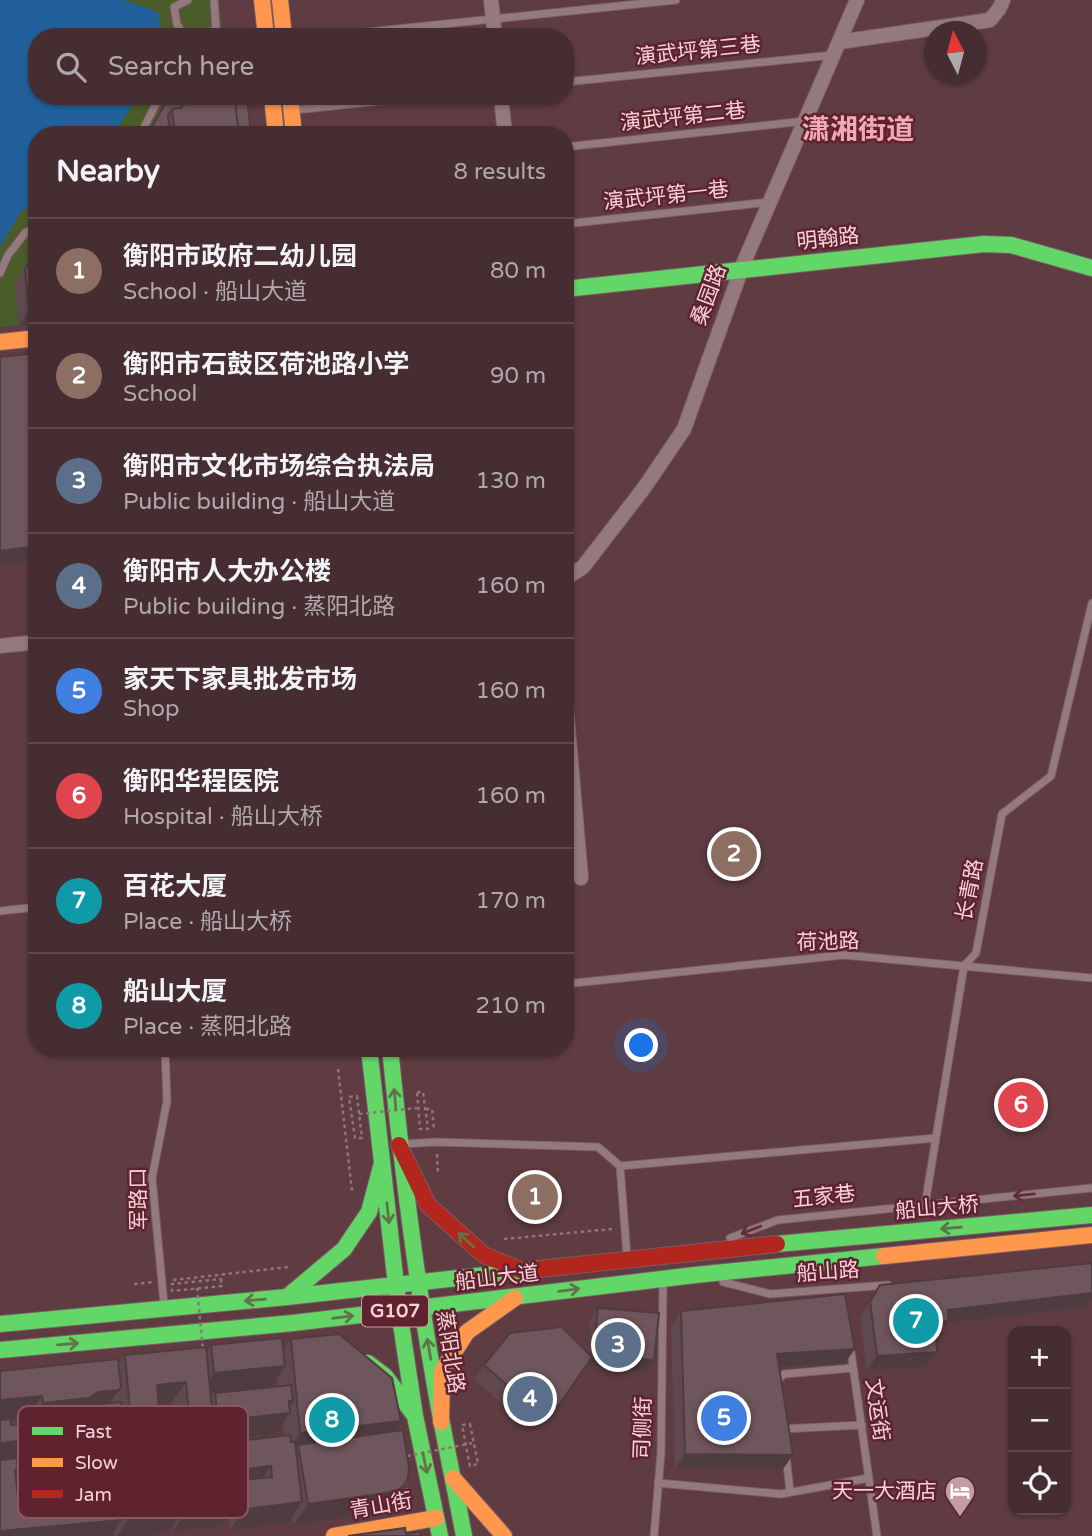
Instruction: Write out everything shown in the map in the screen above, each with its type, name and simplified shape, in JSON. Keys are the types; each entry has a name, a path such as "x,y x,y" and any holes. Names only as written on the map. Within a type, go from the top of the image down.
{"main road":[{"path":"262,0 265,28"},
{"path":"281,0 283,28"},
{"path":"273,105 275,126"},
{"path":"291,105 293,126"},
{"name":"明翰路","path":"574,288 983,236 1012,237 1092,260"},
{"name":"明翰路","path":"574,281 984,244 1011,245 1092,268"},
{"path":"0,342 28,339"},
{"path":"0,349 28,347"},
{"name":"蒸阳北路","path":"370,1057 399,1311 415,1416 440,1536"},
{"name":"蒸阳北路","path":"391,1057 399,1145 422,1308 464,1536"},
{"path":"399,1145 428,1205 484,1255 525,1272"},
{"path":"287,1297 344,1249 369,1212 382,1163"},
{"name":"船山大桥","path":"786,1244 1092,1215"},
{"name":"船山大桥","path":"789,1266 1092,1235"},
{"name":"船山大道","path":"0,1324 396,1286 691,1252 786,1244"},
{"name":"船山大道","path":"0,1350 293,1323 789,1266"},
{"path":"441,1422 442,1371 467,1332 516,1297"},
{"path":"293,1323 318,1333"},
{"path":"354,1352 385,1376 415,1416"},
{"path":"453,1478 504,1536"},
{"name":"青山街","path":"334,1536 436,1518"}],"street":[{"path":"491,0 494,28"},
{"name":"桑园路","path":"574,573 583,568 644,488 684,429 742,266 857,0"},
{"path":"836,48 990,20 1003,0"},
{"path":"502,105 504,126"},
{"path":"0,646 28,643"},
{"path":"574,798 581,878"}],"lane":[{"path":"179,28 174,7 188,0"},
{"path":"214,0 216,28"},
{"path":"406,28 674,0"},
{"name":"演武坪第三巷","path":"574,81 836,48"},
{"path":"145,126 155,105"},
{"name":"演武坪第二巷","path":"574,146 805,121"},
{"name":"演武坪第一巷","path":"574,223 771,202"},
{"path":"0,273 8,255 28,231"},
{"name":"长青路","path":"925,1205 964,966 976,953 1002,814 1051,776 1088,632 1092,603"},
{"path":"0,911 28,908"},
{"name":"荷池路","path":"574,983 844,955 1092,978"},
{"name":"军路口","path":"164,1308 152,1178 167,1101 166,1057"},
{"path":"620,1166 936,1138"},
{"path":"399,1145 435,1142 598,1147 620,1166 627,1260"},
{"name":"五家巷","path":"691,1252 778,1220 1092,1188"},
{"name":"船山路","path":"695,1275 770,1294 897,1285"},
{"name":"司侧街","path":"654,1536 661,1434 663,1279"},
{"path":"842,1288 844,1302"},
{"name":"文运街","path":"849,1341 877,1536"},
{"path":"778,1394 776,1382 783,1374 853,1368"},
{"path":"782,1417 790,1492"},
{"path":"770,1429 862,1426"},
{"path":"661,1434 675,1433"},
{"path":"658,1483 781,1494 869,1478"}],"path":[{"path":"338,1069 352,1192"},
{"path":"417,1092 424,1092 428,1129 420,1129 417,1108 417,1092"},
{"path":"353,1124 349,1097 357,1096 359,1114 417,1108"},
{"path":"426,1107 432,1109 439,1180"},
{"path":"344,1116 352,1116"},
{"path":"500,1240 624,1228"},
{"path":"134,1284 197,1279 290,1266"},
{"path":"189,1282 197,1279 208,1280"},
{"path":"197,1288 203,1357"},
{"path":"465,1437 463,1425 470,1424 478,1464 470,1466 468,1454"},
{"path":"400,1458 474,1443"},
{"path":"401,1502 408,1496 403,1471"},
{"path":"399,1488 401,1502 411,1523"}],"green space":[{"path":"0,0 219,0 222,28 28,28 28,105 163,105 151,126 28,126 28,269 15,284 19,325 0,327"}],"water":[{"path":"0,0 124,0 158,12 161,28 28,28 28,105 132,105 119,126 28,126 28,208 22,210 0,247"}],"building":[{"path":"165,105 182,105 172,109 168,115 169,126 152,126"},
{"path":"182,105 235,105 238,126 174,126 172,109 182,108"},
{"path":"235,105 248,105 250,126 238,126"},
{"path":"28,264 28,300 25,270"},
{"path":"28,354 28,547 0,551 0,357"},
{"path":"1092,1263 1092,1293 948,1310 948,1321 935,1323 937,1352 877,1356 870,1302 880,1285"},
{"path":"845,1294 855,1349 777,1354 793,1455 685,1454 681,1311"},
{"path":"598,1308 659,1313 654,1360 593,1354"},
{"path":"562,1327 592,1357 559,1405 532,1407 484,1365 510,1333"},
{"path":"339,1334 392,1378 401,1421 300,1433 291,1339"},
{"path":"282,1338 285,1366 214,1373 211,1345"},
{"path":"206,1347 212,1406 188,1406 186,1382 157,1385 159,1406 129,1406 125,1355"},
{"path":"118,1359 119,1390 98,1392 89,1398 43,1403 42,1396 0,1400 0,1371"},
{"path":"291,1385 293,1401 289,1401 290,1413 248,1418 248,1406 216,1406 215,1393"},
{"path":"121,1402 121,1406 81,1406"},
{"path":"11,1419 11,1425 18,1424 18,1441 0,1443 0,1420"},
{"path":"403,1430 409,1468 404,1486 387,1493 308,1504 298,1445"},
{"path":"290,1435 291,1442 295,1442 302,1502 248,1509 248,1479 272,1477 271,1466 248,1469 248,1440"},
{"path":"17,1458 18,1469 15,1470 18,1518 122,1520 0,1531 0,1460"},
{"path":"405,1528 406,1534 420,1532 421,1536 348,1536"}],"traffic: fast":[{"path":"574,288 984,244 1011,245 1092,268"},
{"path":"370,1057 399,1311 415,1416 440,1536"},
{"path":"391,1057 420,1293 464,1536"},
{"path":"287,1297 344,1249 369,1212 382,1163"},
{"path":"777,1244 1092,1215"},
{"path":"0,1350 293,1323 695,1275 884,1256"},
{"path":"0,1324 287,1297 539,1269"},
{"path":"368,1363 385,1376 415,1416"}],"traffic: slow":[{"path":"262,0 265,28"},
{"path":"280,0 283,28"},
{"path":"273,105 275,126"},
{"path":"291,105 293,126"},
{"path":"0,342 28,339"},
{"path":"884,1256 1092,1235"},
{"path":"441,1422 442,1371 467,1332 515,1298"},
{"path":"453,1478 504,1536"},
{"path":"334,1536 436,1518"}],"traffic: jam":[{"path":"399,1145 428,1205 484,1255 520,1270"},
{"path":"539,1269 777,1244"}],"place":[{"name":"衡阳市石鼓区荷池路小学","path":"734,854"},
{"name":"衡阳华程医院","path":"1021,1105"},
{"name":"衡阳市政府二幼儿园","path":"535,1197"},
{"name":"百花大厦","path":"916,1321"},
{"name":"衡阳市文化市场综合执法局","path":"618,1345"},
{"name":"衡阳市人大办公楼","path":"530,1399"},
{"name":"家天下家具批发市场","path":"724,1418"},
{"name":"船山大厦","path":"332,1420"},
{"name":"天一大酒店","path":"960,1518"}],"district":[{"name":"潇湘街道","path":"858,130"}]}
